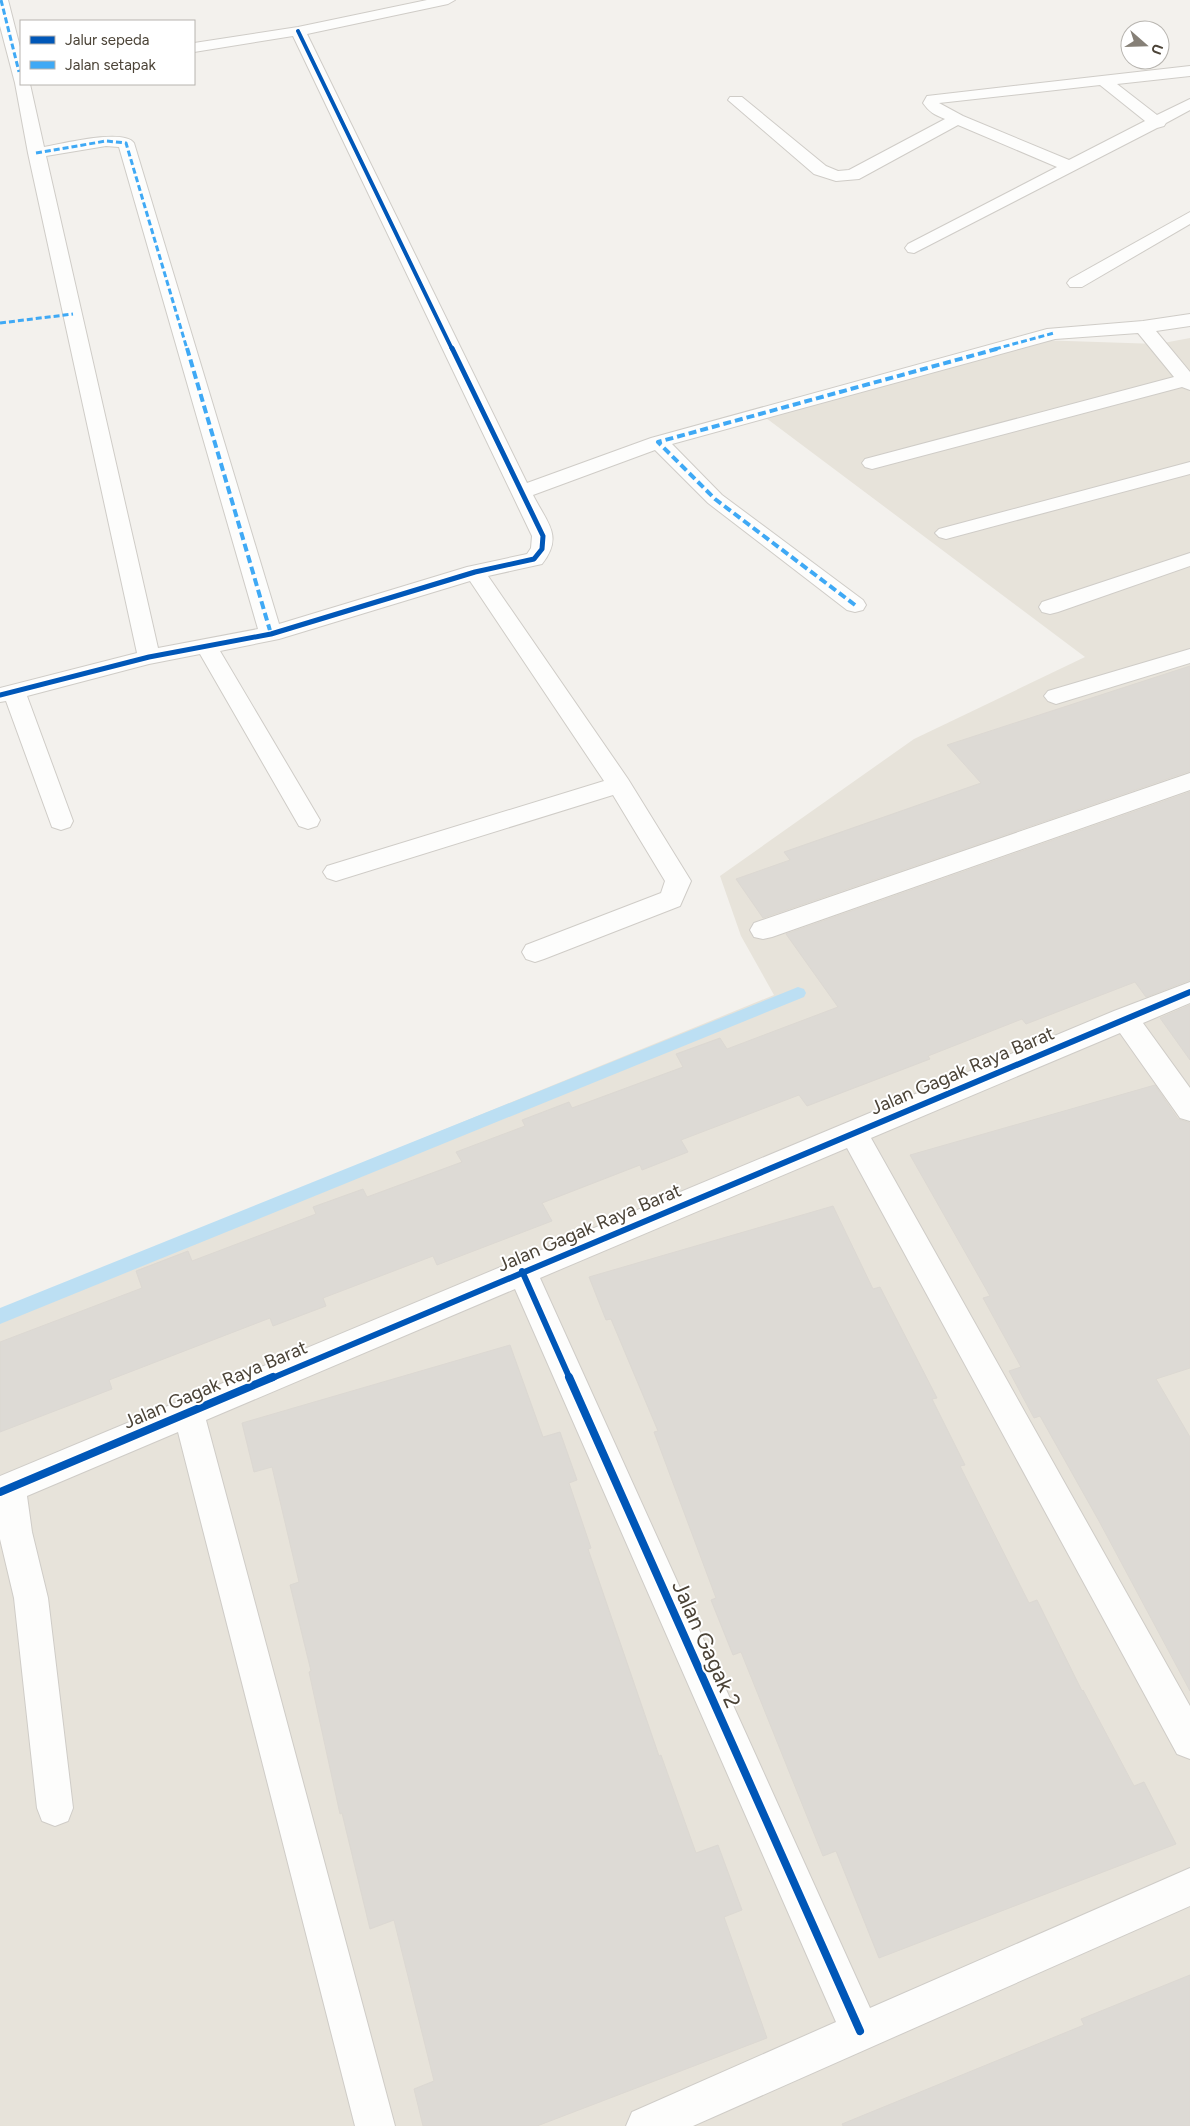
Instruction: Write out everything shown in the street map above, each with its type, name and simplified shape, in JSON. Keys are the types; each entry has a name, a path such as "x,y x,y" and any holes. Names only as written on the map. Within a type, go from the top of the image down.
{"street":[{"path":"1,0 20,73"},
{"path":"195,47 298,31 448,0"},
{"path":"61,821 7,694 149,657 271,634 475,572 534,559 542,549 544,536 298,31"},
{"path":"1072,167 957,119 936,109 931,103 933,99 1190,71"},
{"path":"0,76 20,77"},
{"path":"1104,81 1158,123"},
{"path":"23,85 36,153 149,657"},
{"path":"736,100 820,170 836,176 853,175 957,119"},
{"path":"914,248 1158,123 1190,104"},
{"path":"36,153 106,141 126,143 271,634"},
{"path":"1076,282 1190,217"},
{"path":"522,492 658,442 1054,333 1143,327 1190,320"},
{"path":"872,463 1189,382 1143,327"},
{"path":"658,442 715,499 855,605"},
{"path":"946,533 1190,468"},
{"path":"1050,606 1190,560"},
{"path":"475,572 619,785 678,881 677,888 671,898 535,952"},
{"path":"207,646 308,820"},
{"path":"1056,696 1190,656"},
{"path":"763,930 1190,781"},
{"path":"336,872 619,785"},
{"name":"Jalan Gagak Raya Barat","path":"5,1490 1124,1018 1190,992"},
{"path":"1124,1018 1190,1110"},
{"path":"853,1132 1190,1741"},
{"name":"Jalan Gagak 2","path":"522,1271 860,2031"},
{"path":"188,1412 375,2126"},
{"path":"5,1490 31,1598 55,1808"},
{"path":"646,2126 1190,1887"}],"shaded area":[{"path":"1190,338 1190,2126 0,2126 0,1311 774,995 741,936 720,876 914,739 1085,657 758,412 1037,340 1158,344"}],"building":[{"path":"1190,666 1190,771 763,918 736,879 790,860 784,852 981,783 947,745"},
{"path":"1190,792 1190,980 1146,997 1135,982 1026,1024 1022,1019 928,1056 930,1059 807,1106 799,1095 681,1140 688,1152 642,1170 640,1165 542,1203 552,1221 437,1265 433,1256 323,1298 326,1306 273,1326 270,1318 109,1380 112,1389 0,1432 0,1342 142,1288 136,1271 188,1251 192,1261 316,1214 313,1207 363,1189 367,1197 462,1162 456,1152 525,1126 522,1120 569,1102 572,1108 683,1067 676,1054 720,1038 727,1049 838,1007 786,934"},
{"path":"1190,1005 1190,1060 1160,1018"},
{"path":"1155,1085 1178,1119 1190,1123 1190,1368 1156,1379 1190,1437 1190,1691 1099,1521 1040,1416 1034,1418 1009,1371 1021,1367 983,1298 990,1296 910,1155"},
{"path":"833,1206 873,1289 880,1287 937,1398 932,1399 965,1465 960,1466 1029,1603 1037,1600 1082,1691 1134,1786 1144,1782 1176,1844 879,1958 836,1851 823,1856 741,1652 733,1655 711,1600 716,1598 654,1432 658,1431 611,1319 606,1320 589,1277"},
{"path":"510,1345 543,1437 560,1432 577,1480 569,1483 591,1548 588,1549 659,1756 661,1755 696,1853 718,1845 742,1910 724,1917 767,2038 537,2126 423,2126 414,2089 434,2081 394,1920 370,1929 342,1813 340,1814 309,1672 311,1671 290,1585 299,1582 272,1467 254,1472 242,1423"},
{"path":"1190,1975 1190,2126 843,2126 842,2124 1084,2025 1081,2019"}],"waterway":[{"path":"0,1316 798,993"}],"marked path":[{"path":"1,0 19,72"},
{"path":"36,153 106,141 126,143 271,634"},
{"path":"0,323 73,314"},
{"path":"855,605 715,499 658,442 1054,333"}],"cycle path":[{"path":"0,695 149,657 271,634 475,572 534,559 542,549 543,536 298,31"},
{"path":"0,1492 1190,992"},
{"path":"522,1271 860,2031"}]}
